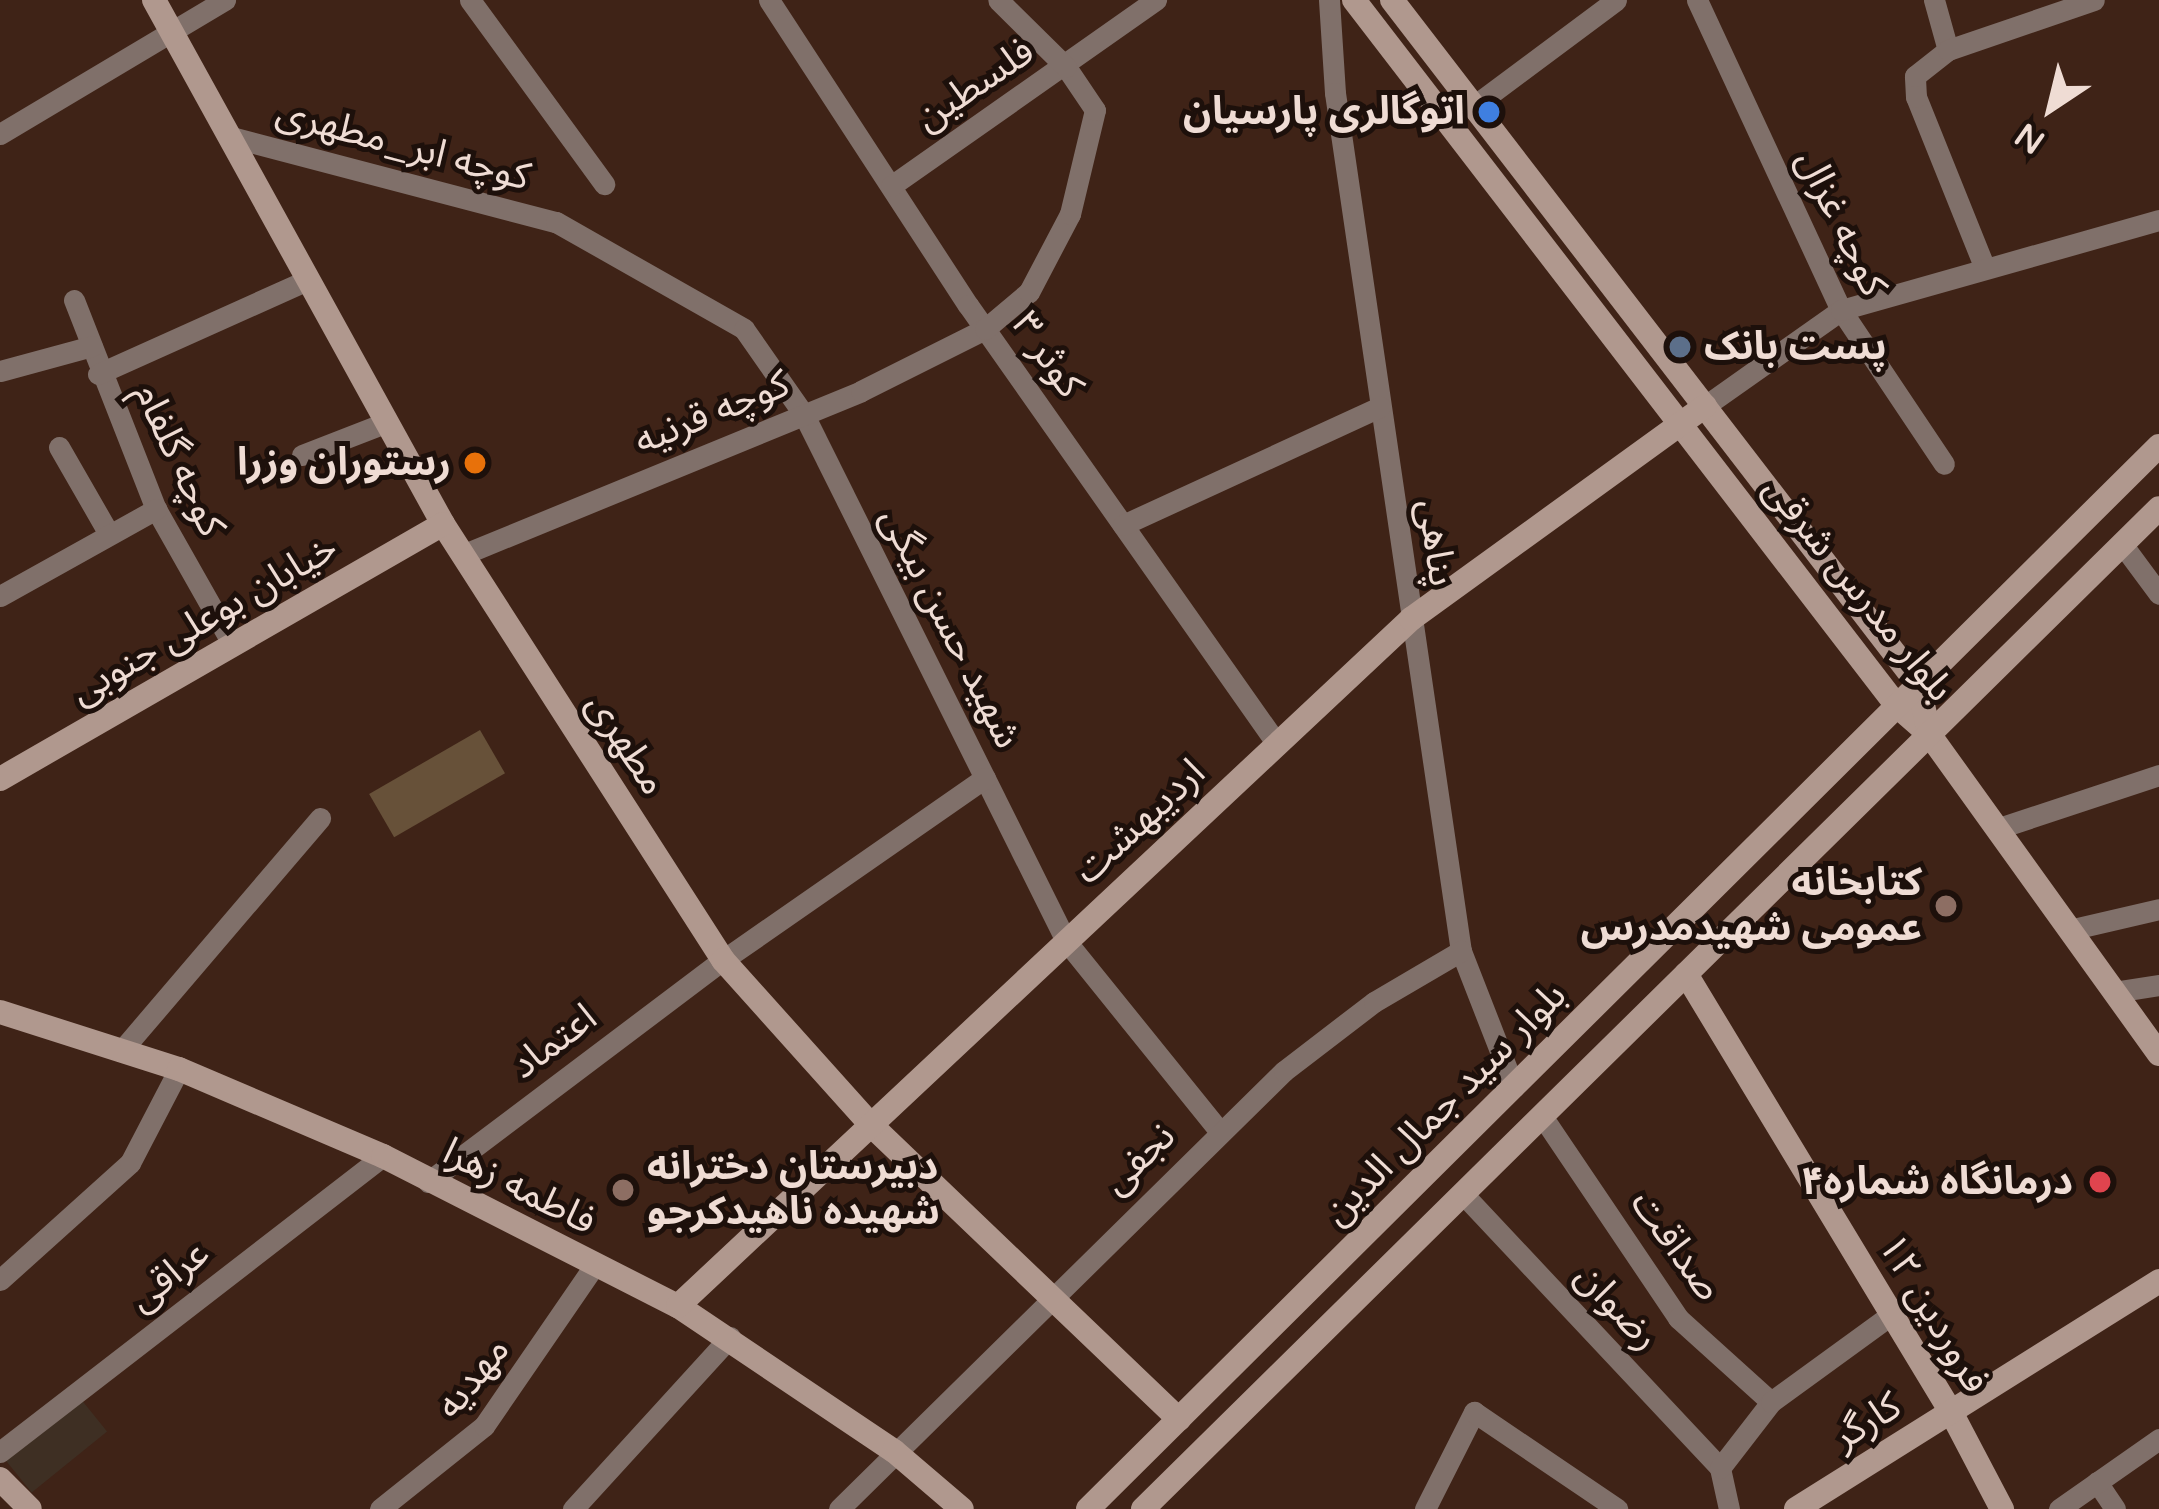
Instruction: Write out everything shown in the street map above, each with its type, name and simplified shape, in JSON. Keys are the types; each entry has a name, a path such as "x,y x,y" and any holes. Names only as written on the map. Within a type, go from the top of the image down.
{"street":[{"name":"مطهری","path":"154,0 443,524 723,960 871,1125 1179,1419"},
{"path":"0,134 225,0"},
{"path":"470,0 604,184"},
{"name":"کوثر ۳","path":"769,0 985,329 1277,744"},
{"name":"فلسطین","path":"891,186 1156,0"},
{"name":"پناهی","path":"1329,0 1380,407 1461,951 1514,1087"},
{"name":"بلوار مدرس شرقی","path":"1354,0 1898,706 1929,734"},
{"name":"بلوار مدرس شرقی","path":"1392,0 1919,685 1929,734"},
{"path":"1474,106 1616,0"},
{"name":"کوچه غزال","path":"1697,0 1840,310 1944,464"},
{"path":"1934,0 1948,50"},
{"path":"1984,266 1916,97 1920,66 1948,50 2094,0"},
{"name":"کوچه قرنیه","path":"462,555 804,415 985,329 1029,292 1070,214 1095,110 1066,67 1006,3"},
{"name":"کوچه ابر_مطهری","path":"231,136 556,223"},
{"path":"1705,406 1840,310 2159,220"},
{"name":"شهید حسن بیگی","path":"556,223 744,329 804,415 1066,941 1220,1132"},
{"path":"98,374 309,279"},
{"name":"کوچه گلفام","path":"74,300 98,374 156,509 233,645"},
{"path":"0,371 92,346"},
{"name":"اردیبهشت","path":"678,1306 1411,620 1705,406"},
{"path":"1123,525 1380,407"},
{"path":"302,455 387,422"},
{"name":"بلوار سید جمال الدین","path":"1088,1509 2159,446"},
{"path":"59,447 109,534"},
{"name":"بلوار سید جمال الدین","path":"1143,1509 2159,508"},
{"path":"4,584 156,509"},
{"name":"خیابان بوعلی جنوبی","path":"0,779 443,524"},
{"path":"2122,544 2159,594"},
{"path":"1929,734 2159,1054"},
{"path":"1996,829 2159,775"},
{"name":"اعتماد","path":"428,1182 723,960 985,778"},
{"path":"122,1050 320,818"},
{"path":"2069,930 2159,909"},
{"name":"نجفی","path":"839,1509 1049,1294 1220,1132 1374,1002 1461,951"},
{"name":"۱۲ فروردین","path":"1686,974 1951,1412 2002,1509"},
{"path":"2114,992 2159,985"},
{"name":"فاطمه زهرا","path":"0,1012 179,1070 383,1156 678,1306 894,1451 962,1509"},
{"path":"0,1280 130,1163 179,1070"},
{"name":"صداقت","path":"1542,1116 1678,1318 1771,1402"},
{"name":"عراقی","path":"0,1452 383,1156"},
{"name":"رضوان","path":"1463,1193 1720,1468"},
{"path":"1356,1243 1383,1273"},
{"name":"مهدیه","path":"380,1509 484,1426 594,1266"},
{"name":"کارگر","path":"1796,1509 2159,1281"},
{"path":"1730,1509 1720,1468 1771,1402 1892,1314"},
{"path":"574,1509 730,1337"},
{"path":"1425,1509 1474,1412 1617,1509"},
{"path":"2059,1509 2159,1439"},
{"path":"0,1479 30,1509"},
{"path":"2097,1482 2115,1509"}],"shaded area":[{"path":"80,1398 107,1431 32,1492 5,1459"}],"building":[{"path":"480,730 505,773 394,837 369,794"}],"place":[{"name":"اتوگالری پارسیان","path":"1489,112"},
{"name":"پست بانک","path":"1680,347"},
{"name":"رستوران وزرا","path":"475,463"},
{"name":"کتابخانه عمومی شهیدمدرس","path":"1946,906"},
{"name":"درمانگاه شماره۴","path":"2100,1182"},
{"name":"دبیرستان دخترانه شهیده ناهیدکرجو","path":"623,1190"}]}
